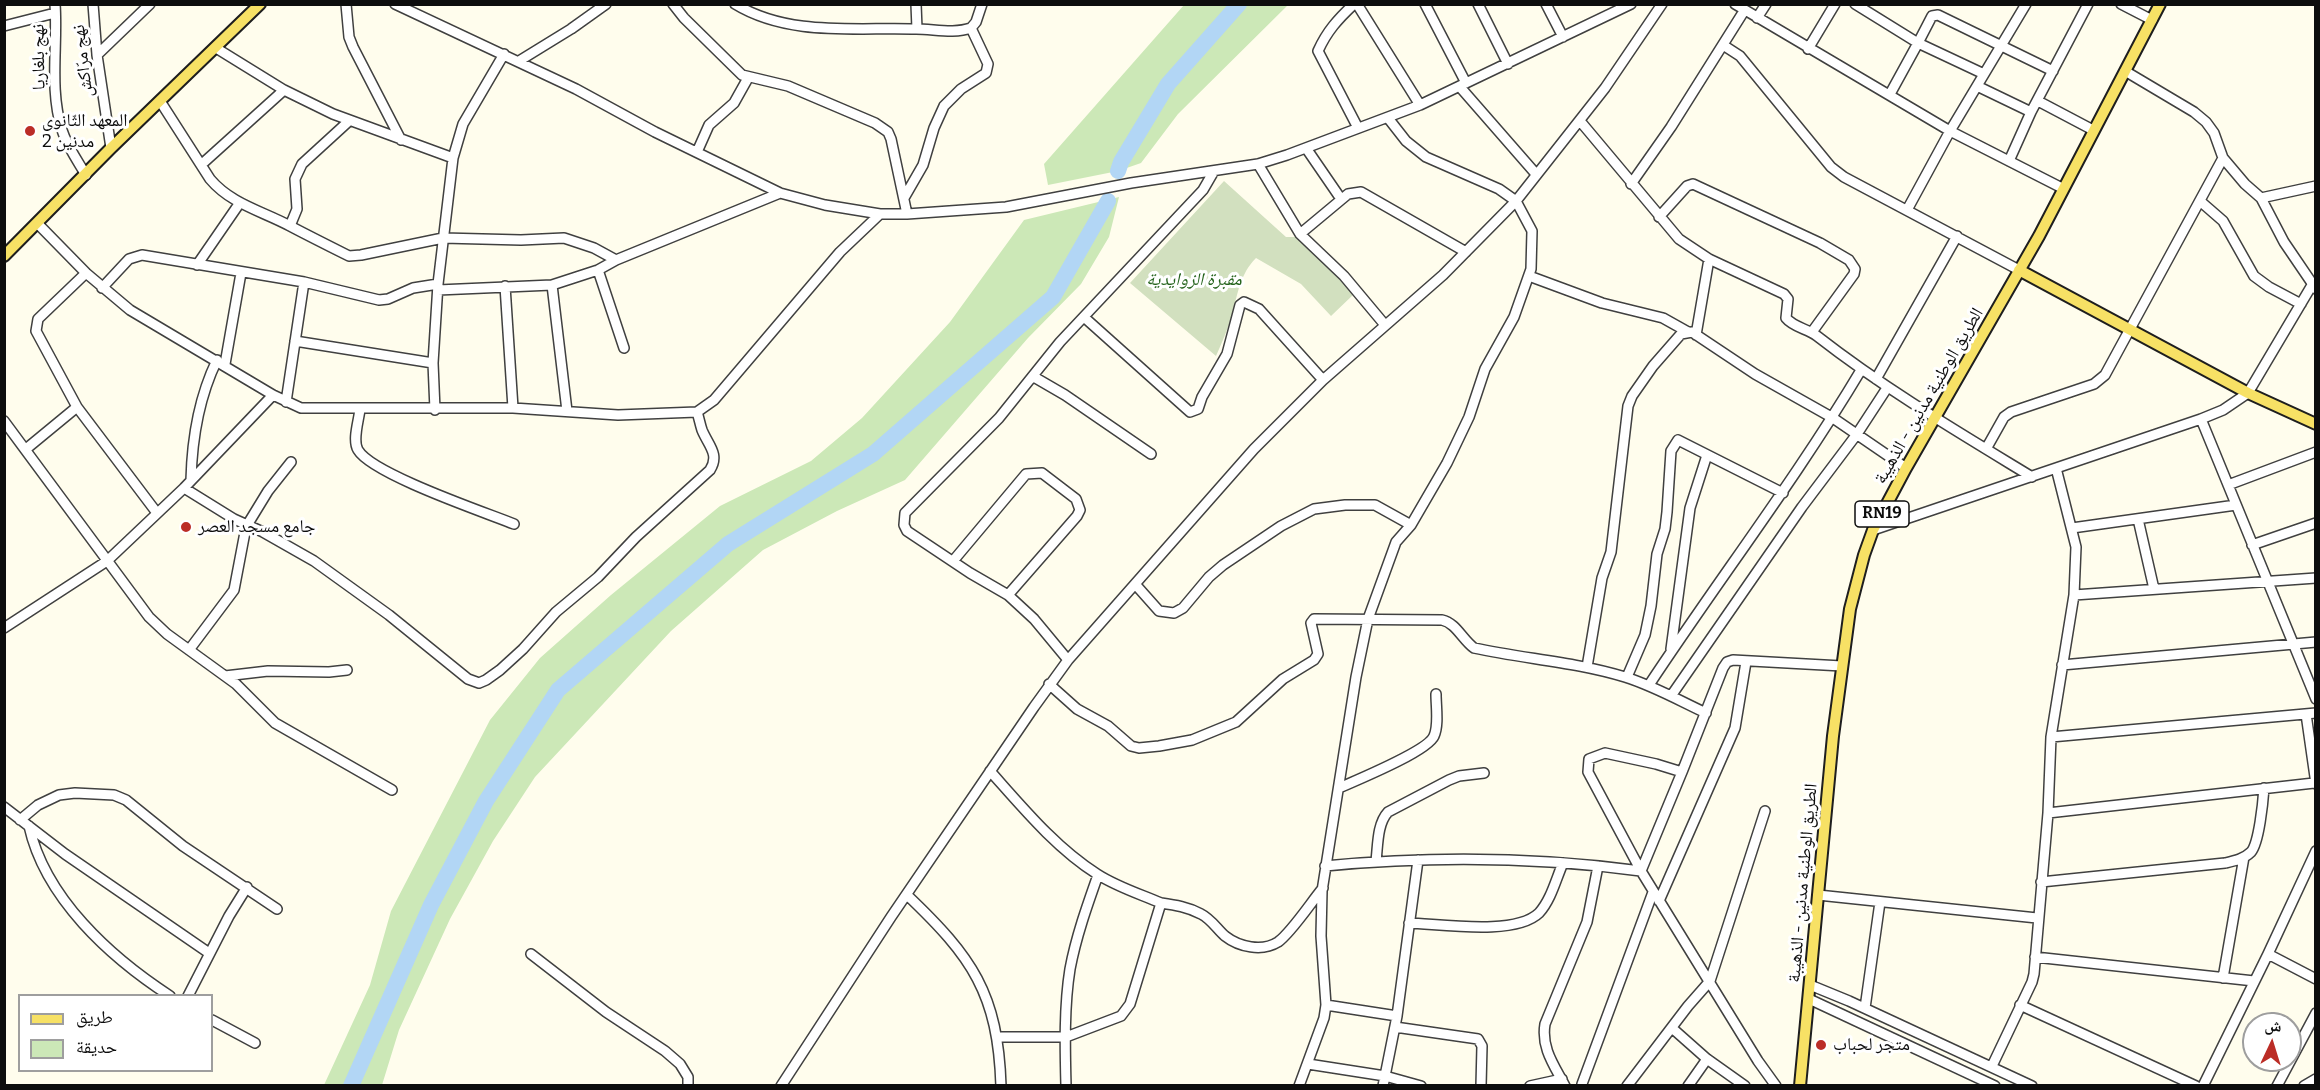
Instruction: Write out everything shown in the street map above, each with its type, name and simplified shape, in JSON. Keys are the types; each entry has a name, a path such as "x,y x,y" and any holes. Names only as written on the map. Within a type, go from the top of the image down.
{"main road":[{"path":"4,256 111,148 260,4"},
{"name":"الطريق الوطنية مدنين - الذهيبة","path":"1800,1086 1842,666 1856,581 1873,530 2039,236 2062,188 2160,4"},
{"path":"2019,270 2248,393 2310,418 2316,424"}],"street":[{"name":"نهج مرّاكش","path":"93,4 97,55 111,148"},
{"path":"97,55 150,4"},
{"path":"346,4 353,47 401,140"},
{"path":"394,4 519,61 617,109 655,132 780,193 825,205 880,214 1006,207 1131,183 1258,164 1420,105 1629,5"},
{"path":"519,61 591,16 606,4"},
{"path":"673,4 691,25 748,78 788,86 882,127 891,139 907,214"},
{"path":"735,4 766,20 832,29 940,31 971,28 976,22 982,4"},
{"path":"916,4 917,29"},
{"path":"1358,128 1318,51 1331,27 1355,4 1420,105"},
{"path":"1425,4 1463,85 1536,174"},
{"path":"1478,4 1508,64"},
{"path":"1546,4 1563,37"},
{"path":"782,1086 990,771 1068,660 1254,449 1323,380 1466,252 1516,201 1580,122 1625,61 1662,4"},
{"path":"1735,4 1950,131 2062,188"},
{"path":"1757,18 1766,4"},
{"path":"1808,49 1835,4"},
{"path":"1854,4 1918,43 1984,74"},
{"path":"1907,210 1950,131 2026,4"},
{"path":"2008,161 2088,4"},
{"path":"2121,4 2152,20"},
{"path":"4,26 55,9"},
{"name":"نهج بلغاريا","path":"55,9 57,107 65,137 86,175"},
{"path":"1631,184 1671,127 1744,11"},
{"path":"1890,94 1932,16 1938,15 2053,71"},
{"path":"904,198 923,165 934,128 944,106 961,89 986,73 988,64 971,28"},
{"path":"1723,45 1740,56 1831,167 1844,177 2019,270"},
{"path":"216,48 284,90 348,121 453,158"},
{"path":"435,410 433,363 438,287 453,158 463,124 504,54"},
{"path":"1873,530 2223,410 2248,393 2301,304 2314,287 2284,242 2261,198 2245,184 2223,158 2214,133 2206,122 2194,112 2125,70"},
{"path":"697,152 709,125 734,103 748,78"},
{"path":"1977,86 2031,112"},
{"path":"202,164 284,90"},
{"path":"160,101 219,189 240,204 257,210 344,253 354,256 443,238 521,240 564,238 594,248 616,260"},
{"path":"2038,101 2093,130"},
{"path":"1299,1086 1324,1018 1326,1005 1321,936 1325,866 1340,788 1356,677 1368,619 1396,542 1411,525 1447,462 1469,417 1485,369 1514,317 1529,276 1532,231 1516,201 1499,189 1440,164 1421,153 1406,141 1388,118"},
{"path":"290,226 297,209 296,179 302,164 348,121"},
{"path":"1580,122 1679,239 1709,259 1784,294 1788,299 1786,318 1789,321 1812,332 1861,370 1935,419 2032,477"},
{"path":"1306,147 1341,199"},
{"path":"1986,449 2004,417 2010,412 2094,384 2105,375 2223,158"},
{"path":"1258,164 1300,234 1344,276 1385,325"},
{"path":"1068,660 1034,620 1008,595 907,531 904,525 905,513 966,455 1034,377 1060,342 1203,190 1214,171"},
{"path":"1659,217 1687,186 1698,185 1820,243 1850,260 1855,269 1854,274 1812,332"},
{"path":"2261,198 2316,186"},
{"path":"1300,234 1341,199 1355,191 1369,195 1466,252"},
{"path":"102,288 129,259 136,256 304,282 383,300 413,288 552,285 598,270 616,260 780,193"},
{"path":"2200,201 2223,221 2254,276 2301,304"},
{"path":"197,264 240,204"},
{"path":"38,224 102,288 142,318 221,362 273,395 301,408 435,410 513,408 618,415 697,412 714,400 840,252 880,214"},
{"path":"1876,379 1957,236"},
{"path":"1692,334 1709,259"},
{"path":"598,270 624,348"},
{"path":"86,273 44,313 36,325 38,336 77,407 157,513"},
{"path":"191,480 192,457 203,397 208,380 221,362 241,273"},
{"path":"1529,276 1602,303 1663,318 1755,375 1833,418 1906,468"},
{"path":"286,402 304,282"},
{"path":"552,285 567,411"},
{"path":"505,286 513,408"},
{"path":"1085,318 1190,412 1198,409 1202,397 1227,354 1240,305 1244,302 1259,309 1323,380"},
{"path":"1587,667 1605,563 1611,552 1628,406 1632,396 1653,366 1681,334 1692,334"},
{"path":"295,341 433,363"},
{"path":"1649,685 1784,493 1861,370"},
{"path":"1034,377 1065,395 1152,454"},
{"path":"1671,696 1802,507 1857,434 1887,388"},
{"path":"4,627 107,561 184,488 273,395"},
{"path":"26,449 77,407"},
{"path":"360,409 356,445 363,456 378,468 424,489 514,524"},
{"path":"184,488 234,519 248,524 295,550 339,578 468,679 479,682 500,670 523,649 556,612 598,577 636,537 710,470 713,465 714,452 703,432 697,412"},
{"path":"2201,419 2316,699"},
{"path":"4,421 148,617 225,676 275,723 392,790"},
{"path":"1626,677 1645,635 1657,554 1666,520 1671,451 1678,440 1784,493"},
{"path":"2228,484 2316,452"},
{"path":"1671,652 1690,508 1707,455"},
{"path":"189,650 234,590 248,524 268,491 291,462"},
{"path":"1992,1066 2032,982 2049,813 2051,737 2074,595 2076,547 2056,468"},
{"path":"953,561 1026,474 1042,473 1076,499 1080,510 1008,595"},
{"path":"1135,584 1159,611 1174,613 1183,608 1209,577 1223,565 1281,526 1314,509 1326,506 1375,505 1411,525"},
{"path":"2072,528 2236,505"},
{"path":"2138,519 2154,589"},
{"path":"2252,545 2316,523"},
{"path":"2074,595 2316,578"},
{"path":"1050,684 1077,709 1108,726 1131,746 1139,748 1159,746 1192,740 1240,719 1283,679 1317,658 1311,623 1314,619 1442,620 1450,622 1474,648 1587,667 1626,677 1649,685 1706,713"},
{"path":"2062,665 2316,642"},
{"path":"1641,871 1727,663 1733,660 1842,666"},
{"path":"1659,901 1735,728 1746,662"},
{"path":"225,676 268,671 347,670"},
{"path":"1340,788 1424,748 1436,734 1436,694"},
{"path":"2049,813 2315,784 2311,714 2051,737"},
{"path":"1682,772 1605,753 1588,759 1588,772 1653,892 1758,1061 1776,1086"},
{"path":"990,771 1056,841 1098,875 1161,903 1181,906 1203,915 1226,937 1247,946 1257,947 1278,941 1323,888"},
{"path":"1376,861 1380,826 1382,818 1388,812 1449,780 1459,776 1484,773"},
{"path":"2041,882 2225,863 2244,857 2253,851 2261,818 2264,788"},
{"path":"20,820 38,805 59,795 75,793 114,795 126,800 183,846 278,909"},
{"path":"4,807 209,953"},
{"path":"1627,1086 1710,981 1765,811"},
{"path":"28,826 44,872 79,917 94,935 140,975 167,994"},
{"path":"2203,1086 2316,851"},
{"path":"2223,978 2244,857"},
{"path":"1325,866 1418,860 1563,863 1641,871"},
{"path":"1384,1081 1397,1016 1418,860"},
{"path":"1409,923 1505,927 1522,923 1539,912 1546,902 1563,863"},
{"path":"1530,1086 1563,1082 1547,1052 1545,1024 1587,921 1598,866"},
{"path":"1066,1086 1070,970 1083,919 1098,875"},
{"path":"189,994 209,953 247,887"},
{"path":"1571,1086 1584,1085 1653,892"},
{"path":"907,895 943,930 964,956 987,998 997,1037 1001,1086"},
{"path":"1818,895 2037,918"},
{"path":"1865,1008 1880,902"},
{"path":"997,1037 1066,1037 1121,1016 1127,1010 1161,903"},
{"path":"531,954 606,1012 680,1064 688,1077 688,1086"},
{"path":"2268,954 2316,979"},
{"path":"2035,957 2254,981"},
{"path":"1810,985 1865,1008 2032,1086"},
{"path":"1809,999 1995,1086"},
{"path":"1326,1005 1397,1016"},
{"path":"2020,1005 2196,1086"},
{"path":"2277,1086 2316,1013"},
{"path":"213,1021 255,1043"},
{"path":"1395,1027 1478,1038 1482,1046 1481,1086"},
{"path":"1672,1028 1731,1082 1745,1086"},
{"path":"1688,1086 1707,1059"},
{"path":"1308,1064 1384,1081 1421,1086"},
{"path":"2304,1086 2316,1079"}],"green space":[{"path":"1184,5 1288,5 1178,114 1141,163 1118,171 1048,185 1044,164"},
{"name":"مقبرة الزوايدية","path":"1224,181 1286,237 1300,237 1334,268 1354,294 1331,316 1301,284 1256,258 1243,277 1229,325 1216,356 1130,283"},
{"path":"1119,197 1109,237 1081,284 1028,338 905,480 837,511 763,550 671,631 535,777 493,841 450,919 399,1030 382,1085 324,1085 370,985 391,911 490,720 540,658 611,595 720,506 811,461 862,418 950,322 1024,220"}],"waterway":[{"path":"1118,171 1121,162 1168,84 1239,4"},
{"path":"351,1086 431,905 486,801 558,690 728,544 873,454 1053,297 1108,201"}],"place":[{"name":"المعهد الثّانوي مدنين 2","path":"30,131"},
{"name":"جامع مسجد العصر","path":"186,527"},
{"name":"متجر لحباب","path":"1821,1045"}]}
